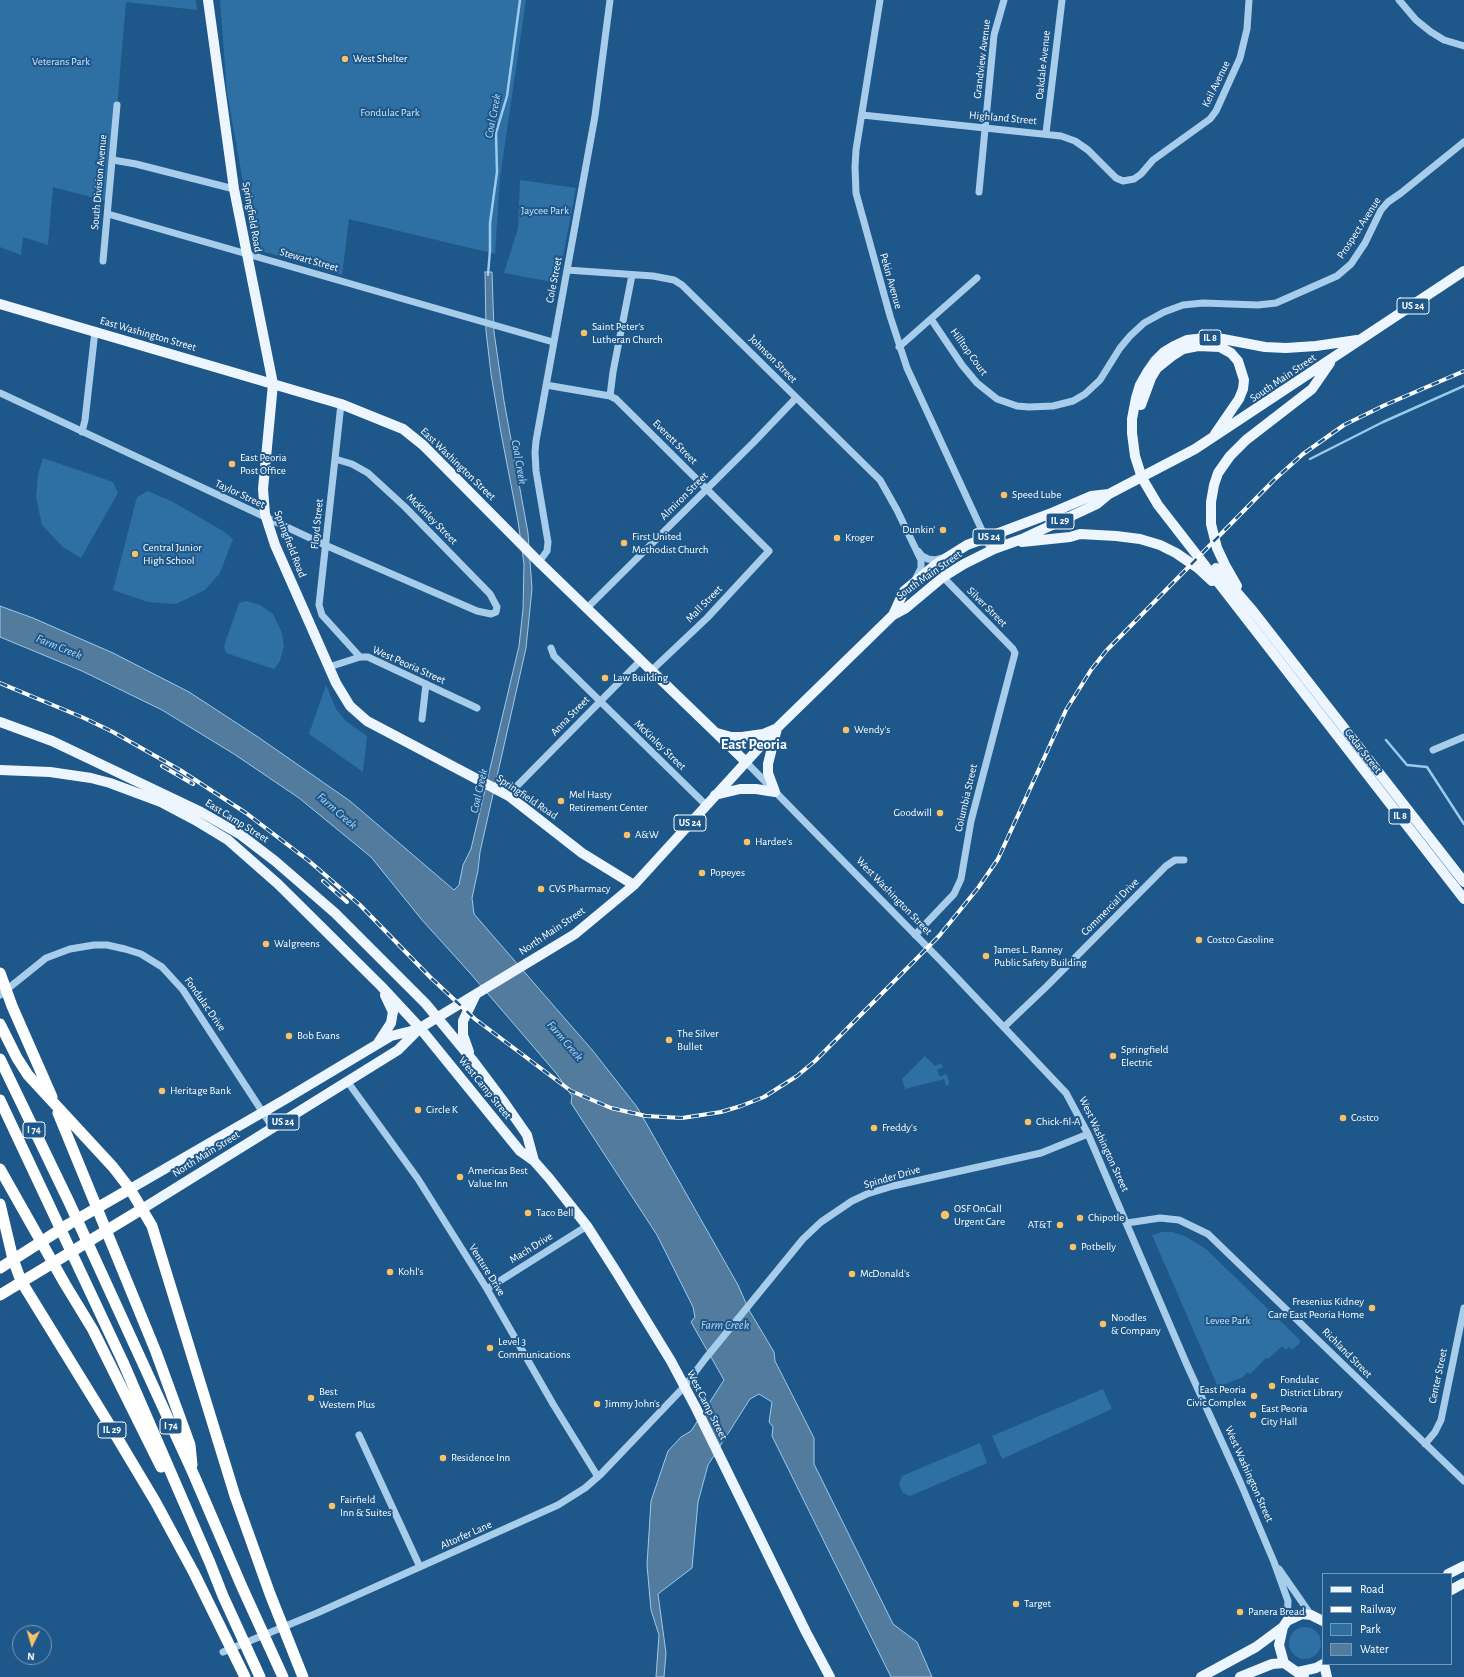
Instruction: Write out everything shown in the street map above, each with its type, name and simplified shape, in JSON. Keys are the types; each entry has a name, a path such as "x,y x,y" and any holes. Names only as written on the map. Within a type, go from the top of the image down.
{"highway":[{"path":"0,973 12,1006 29,1043 145,1324 190,1445 193,1473"},
{"path":"0,1024 17,1058 28,1075 113,1167 130,1189 152,1226 225,1464 264,1577 302,1677"},
{"name":"I 74","path":"0,1059 69,1202 193,1473 281,1673"},
{"name":"I 74","path":"0,1100 123,1362 223,1596 260,1677"},
{"path":"0,1169 65,1284 74,1296 109,1361 151,1448 210,1563"},
{"name":"North Main Street","path":"0,1268 68,1224 130,1189"},
{"path":"0,1204 13,1259"},
{"name":"North Main Street","path":"0,1295 21,1281 142,1210"},
{"name":"IL 29","path":"13,1259 21,1281 155,1501 194,1573 246,1677"}],"main road":[{"name":"Springfield Road","path":"208,0 234,189 273,384 263,489 266,518 275,545 329,667 345,700 363,718 496,788 527,809 582,853 634,885"},
{"name":"South Main Street","path":"746,762 777,728 893,615 906,608 943,577 991,550 1008,544 1097,504 1109,494 1162,468 1213,438 1464,271"},
{"name":"East Washington Street","path":"0,304 341,404 394,424 408,432 423,445 539,562 746,762"},
{"name":"IL 8","path":"1249,614 1157,498 1138,469 1133,412 1140,385 1148,370 1164,352 1188,340 1205,338 1223,339 1265,347 1286,348 1361,340"},
{"name":"IL 8","path":"1136,446 1141,405 1151,378 1157,368 1184,349 1198,346 1215,346 1225,349 1238,361 1244,376 1243,389 1239,399 1213,438"},
{"path":"1249,614 1217,548 1211,524 1210,508 1214,485 1218,474 1230,456 1246,440 1312,389 1334,358"},
{"name":"South Main Street","path":"893,615 904,591 935,565 950,555 975,541 1091,496 1109,494"},
{"name":"IL 8","path":"1008,544 1080,534 1140,539 1168,549 1198,568 1249,614"},
{"name":"Cedar Street","path":"1249,614 1343,727 1464,882"},
{"name":"Cedar Street","path":"1249,614 1334,734 1464,899"},
{"name":"East Camp Street","path":"0,722 52,741 82,755 201,812 241,835 275,861 335,913 426,1004 437,1018"},
{"path":"716,733 724,736 742,737 763,734 777,728"},
{"path":"715,795 740,789 756,789 775,792 768,773 768,764 777,728"},
{"name":"North Main Street","path":"142,1210 398,1050 420,1028 575,934 634,885 746,762"},
{"name":"East Camp Street","path":"0,770 59,773 97,779 161,802 228,840 294,900 381,986 420,1028"},
{"path":"378,1044 391,1023 393,1012 381,986"},
{"path":"474,1062 464,1042 462,1027 463,1021 476,994"},
{"name":"West Camp Street","path":"437,1018 474,1062 527,1135 534,1161"},
{"name":"North Main Street","path":"130,1189 264,1112 391,1036 420,1028"},
{"name":"West Camp Street","path":"420,1028 520,1150 534,1161 587,1226 617,1272 671,1361 696,1408 766,1552 830,1677"},
{"path":"1450,1573 1464,1566"},
{"path":"1452,1589 1464,1583"},
{"path":"1201,1677 1254,1648 1285,1624 1302,1614 1311,1615 1322,1620"},
{"path":"1284,1663 1279,1645 1285,1624"},
{"path":"1215,1677 1250,1655 1254,1648"},
{"path":"1240,1677 1272,1664 1284,1663 1301,1674 1322,1665"},
{"path":"1324,1665 1327,1677"}],"street":[{"name":"Cole Street","path":"539,562 547,551 548,542 536,470 535,452 553,342 595,116 610,0"},
{"name":"Pekin Avenue","path":"880,0 855,167 856,193 899,347 917,390 991,550"},
{"name":"Grandview Avenue","path":"979,192 994,35 1004,0"},
{"name":"Oakdale Avenue","path":"1046,133 1062,0"},
{"name":"Keil Avenue","path":"1126,181 1138,177 1153,160 1210,119 1216,111 1240,58 1247,29 1249,0"},
{"path":"1399,0 1420,24 1431,32 1444,40 1464,46"},
{"name":"South Division Avenue","path":"103,261 117,105"},
{"name":"Highland Street","path":"862,115 1046,133 1068,138 1081,145 1098,159 1116,178 1126,181"},
{"name":"Prospect Avenue","path":"1144,323 1164,312 1193,304 1210,302 1258,305 1276,303 1337,276 1351,264 1365,243 1388,202 1464,142"},
{"path":"113,160 136,164 234,189"},
{"name":"Stewart Street","path":"108,214 553,342"},
{"name":"Johnson Street","path":"567,270 663,278 682,285 880,480 891,498 921,563 919,573 913,584"},
{"path":"610,396 613,372 632,275"},
{"path":"899,347 977,278"},
{"name":"Hilltop Court","path":"931,318 962,365 977,383 992,396 1003,402 1017,406 1029,407 1067,403 1085,394 1100,380 1120,348 1144,323"},
{"path":"82,432 85,420 95,331"},
{"name":"Everett Street","path":"546,385 610,396 622,404 769,551"},
{"name":"Taylor Street","path":"0,393 326,545 477,611 491,614 496,612"},
{"name":"Almiron Street","path":"587,608 796,398"},
{"name":"Floyd Street","path":"341,404 319,597 322,615 360,657"},
{"name":"McKinley Street","path":"335,459 352,464 368,473 405,507 490,594 496,601 496,612"},
{"name":"Johnson Street","path":"913,544 922,556 928,559 940,559 950,555"},
{"name":"Mall Street","path":"652,670 707,618 769,551"},
{"name":"Silver Street","path":"943,577 1013,649 1015,653"},
{"name":"McKinley Street","path":"551,648 554,656 706,805"},
{"name":"Columbia Street","path":"915,935 954,894 961,879 971,821 1015,653"},
{"name":"West Peoria Street","path":"329,667 360,657 368,657 477,708"},
{"name":"Anna Street","path":"515,788 641,660"},
{"path":"422,719 426,684"},
{"path":"1433,750 1464,737"},
{"name":"West Washington Street","path":"746,762 1004,1027 1066,1093 1088,1134 1187,1365 1241,1484 1274,1562 1288,1601 1285,1624"},
{"name":"Commercial Drive","path":"1004,1027 1047,986 1166,866 1175,860 1184,860"},
{"name":"Fondulac Drive","path":"0,995 36,964 52,954 94,944 116,946 141,954 155,962 172,977 183,990 264,1112 273,1128"},
{"name":"Venture Drive","path":"348,1081 418,1180 487,1289 553,1404 598,1477"},
{"name":"Spinder Drive","path":"684,1387 705,1359 804,1239 821,1222 852,1201 867,1194 894,1186 1041,1153 1088,1134"},
{"name":"Richland Street","path":"1127,1223 1160,1218 1179,1220 1208,1234 1464,1481"},
{"name":"Mach Drive","path":"487,1289 587,1226"},
{"name":"Center Street","path":"1425,1444 1435,1432 1441,1420 1464,1308"},
{"name":"Altorfer Lane","path":"223,1652 420,1567 558,1505 585,1488 598,1477 684,1387"},
{"path":"359,1435 420,1567"},
{"name":"West Washington Street","path":"1274,1562 1311,1615"}],"green space":[{"name":"Veterans Park","path":"0,0 196,0 197,10 126,2 109,202 53,187 48,245 23,237 21,255 0,247"},
{"name":"Fondulac Park","path":"220,0 526,0 500,178 495,254 349,219 342,275 255,249 227,92"},
{"name":"Jaycee Park","path":"520,180 576,188 558,283 504,273 518,228"},
{"path":"43,458 113,482 118,493 81,558 63,547 42,525 36,497 38,474"},
{"path":"148,491 173,502 223,531 233,539 220,573 205,590 176,604 148,602 113,590 137,497"},
{"path":"246,601 260,605 273,614 282,633 284,646 280,661 274,669 226,653 224,646 239,603"},
{"path":"326,685 336,709 347,722 367,736 363,772 309,734"},
{"path":"925,1056 935,1066 941,1063 943,1067 937,1070 940,1077 946,1074 949,1084 946,1086 944,1079 905,1089 902,1079"},
{"name":"Levee Park","path":"1162,1232 1172,1232 1185,1236 1206,1249 1300,1340 1299,1344 1292,1350 1289,1347 1286,1350 1282,1346 1268,1359 1266,1358 1250,1374 1247,1372 1243,1377 1218,1387 1152,1235"},
{"path":"1103,1389 1112,1409 1002,1459 992,1436"},
{"path":"980,1443 987,1463 910,1496 903,1493 899,1485 902,1476"},
{"path":"1305,1627 1314,1630 1318,1634 1321,1643 1318,1652 1314,1656 1305,1659 1296,1656 1292,1652 1289,1643 1292,1634 1296,1630"}],"water":[{"name":"Farm Creek","path":"485,272 492,272 494,332 504,401 528,533 532,589 526,648 480,852 472,898 474,914 593,1051 637,1107 738,1285 749,1310 774,1352 775,1361 814,1438 814,1464 893,1624 917,1642 932,1677 891,1677 772,1436 773,1427 769,1422 772,1402 759,1394 750,1399 708,1465 698,1502 692,1568 658,1594 666,1653 664,1677 656,1677 659,1635 651,1610 647,1565 651,1501 668,1451 681,1437 691,1431 724,1380 691,1322 695,1317 693,1307 657,1235 571,1103 572,1096 556,1073 422,920 371,857 299,798 234,754 162,710 82,671 0,637 0,606 33,618 113,653 189,692 258,737 350,801 454,890 459,885 463,865 471,849 519,646 523,609 524,564 518,521 491,374 486,331"}],"waterway":[{"name":"Coal Creek","path":"488,275 490,223 497,172 496,133 507,96 520,0"},
{"path":"1310,459 1383,422 1464,386"},
{"path":"1386,740 1407,765 1427,767 1464,824"}],"railway":[{"path":"0,683 84,718 113,732 180,770 246,813 309,861 360,905 430,977 475,1019 571,1091 611,1108 646,1116 682,1118 721,1112 764,1097 797,1076 815,1061 939,936 978,888 998,859 1066,710 1091,670 1106,651 1274,480 1303,454 1344,425 1385,405 1464,371"},
{"path":"162,766 193,784"},
{"path":"323,881 347,902"}],"place":[{"name":"West Shelter","path":"345,59"},
{"name":"Saint Peter's Lutheran Church","path":"584,333"},
{"name":"East Peoria Post Office","path":"232,464"},
{"name":"Speed Lube","path":"1004,495"},
{"name":"Dunkin'","path":"943,530"},
{"name":"Kroger","path":"837,538"},
{"name":"First United Methodist Church","path":"624,543"},
{"name":"Central Junior High School","path":"135,554"},
{"name":"Law Building","path":"605,678"},
{"name":"Wendy's","path":"846,730"},
{"name":"Mel Hasty Retirement Center","path":"561,801"},
{"name":"Goodwill","path":"940,813"},
{"name":"A&W","path":"627,835"},
{"name":"Hardee's","path":"747,842"},
{"name":"Popeyes","path":"702,873"},
{"name":"CVS Pharmacy","path":"541,889"},
{"name":"Costco Gasoline","path":"1199,940"},
{"name":"Walgreens","path":"266,944"},
{"name":"James L. Ranney Public Safety Building","path":"986,956"},
{"name":"Bob Evans","path":"289,1036"},
{"name":"The Silver Bullet","path":"669,1040"},
{"name":"Springfield Electric","path":"1113,1056"},
{"name":"Heritage Bank","path":"162,1091"},
{"name":"Circle K","path":"418,1110"},
{"name":"Costco","path":"1343,1118"},
{"name":"Chick-fil-A","path":"1028,1122"},
{"name":"Freddy's","path":"874,1128"},
{"name":"Americas Best Value Inn","path":"460,1177"},
{"name":"Taco Bell","path":"528,1213"},
{"name":"OSF OnCall Urgent Care","path":"945,1215"},
{"name":"Chipotle","path":"1080,1218"},
{"name":"AT&T","path":"1060,1225"},
{"name":"Potbelly","path":"1073,1247"},
{"name":"Kohl's","path":"390,1272"},
{"name":"McDonald's","path":"852,1274"},
{"name":"Fresenius Kidney Care East Peoria Home","path":"1372,1308"},
{"name":"Noodles & Company","path":"1103,1324"},
{"name":"Level 3 Communications","path":"490,1348"},
{"name":"Fondulac District Library","path":"1272,1386"},
{"name":"East Peoria Civic Complex","path":"1254,1396"},
{"name":"Best Western Plus","path":"311,1398"},
{"name":"Jimmy John's","path":"597,1404"},
{"name":"East Peoria City Hall","path":"1253,1415"},
{"name":"Residence Inn","path":"443,1458"},
{"name":"Fairfield Inn & Suites","path":"332,1506"},
{"name":"Target","path":"1016,1604"},
{"name":"Panera Bread","path":"1240,1612"}],"district":[{"name":"East Peoria","path":"754,744"}]}
